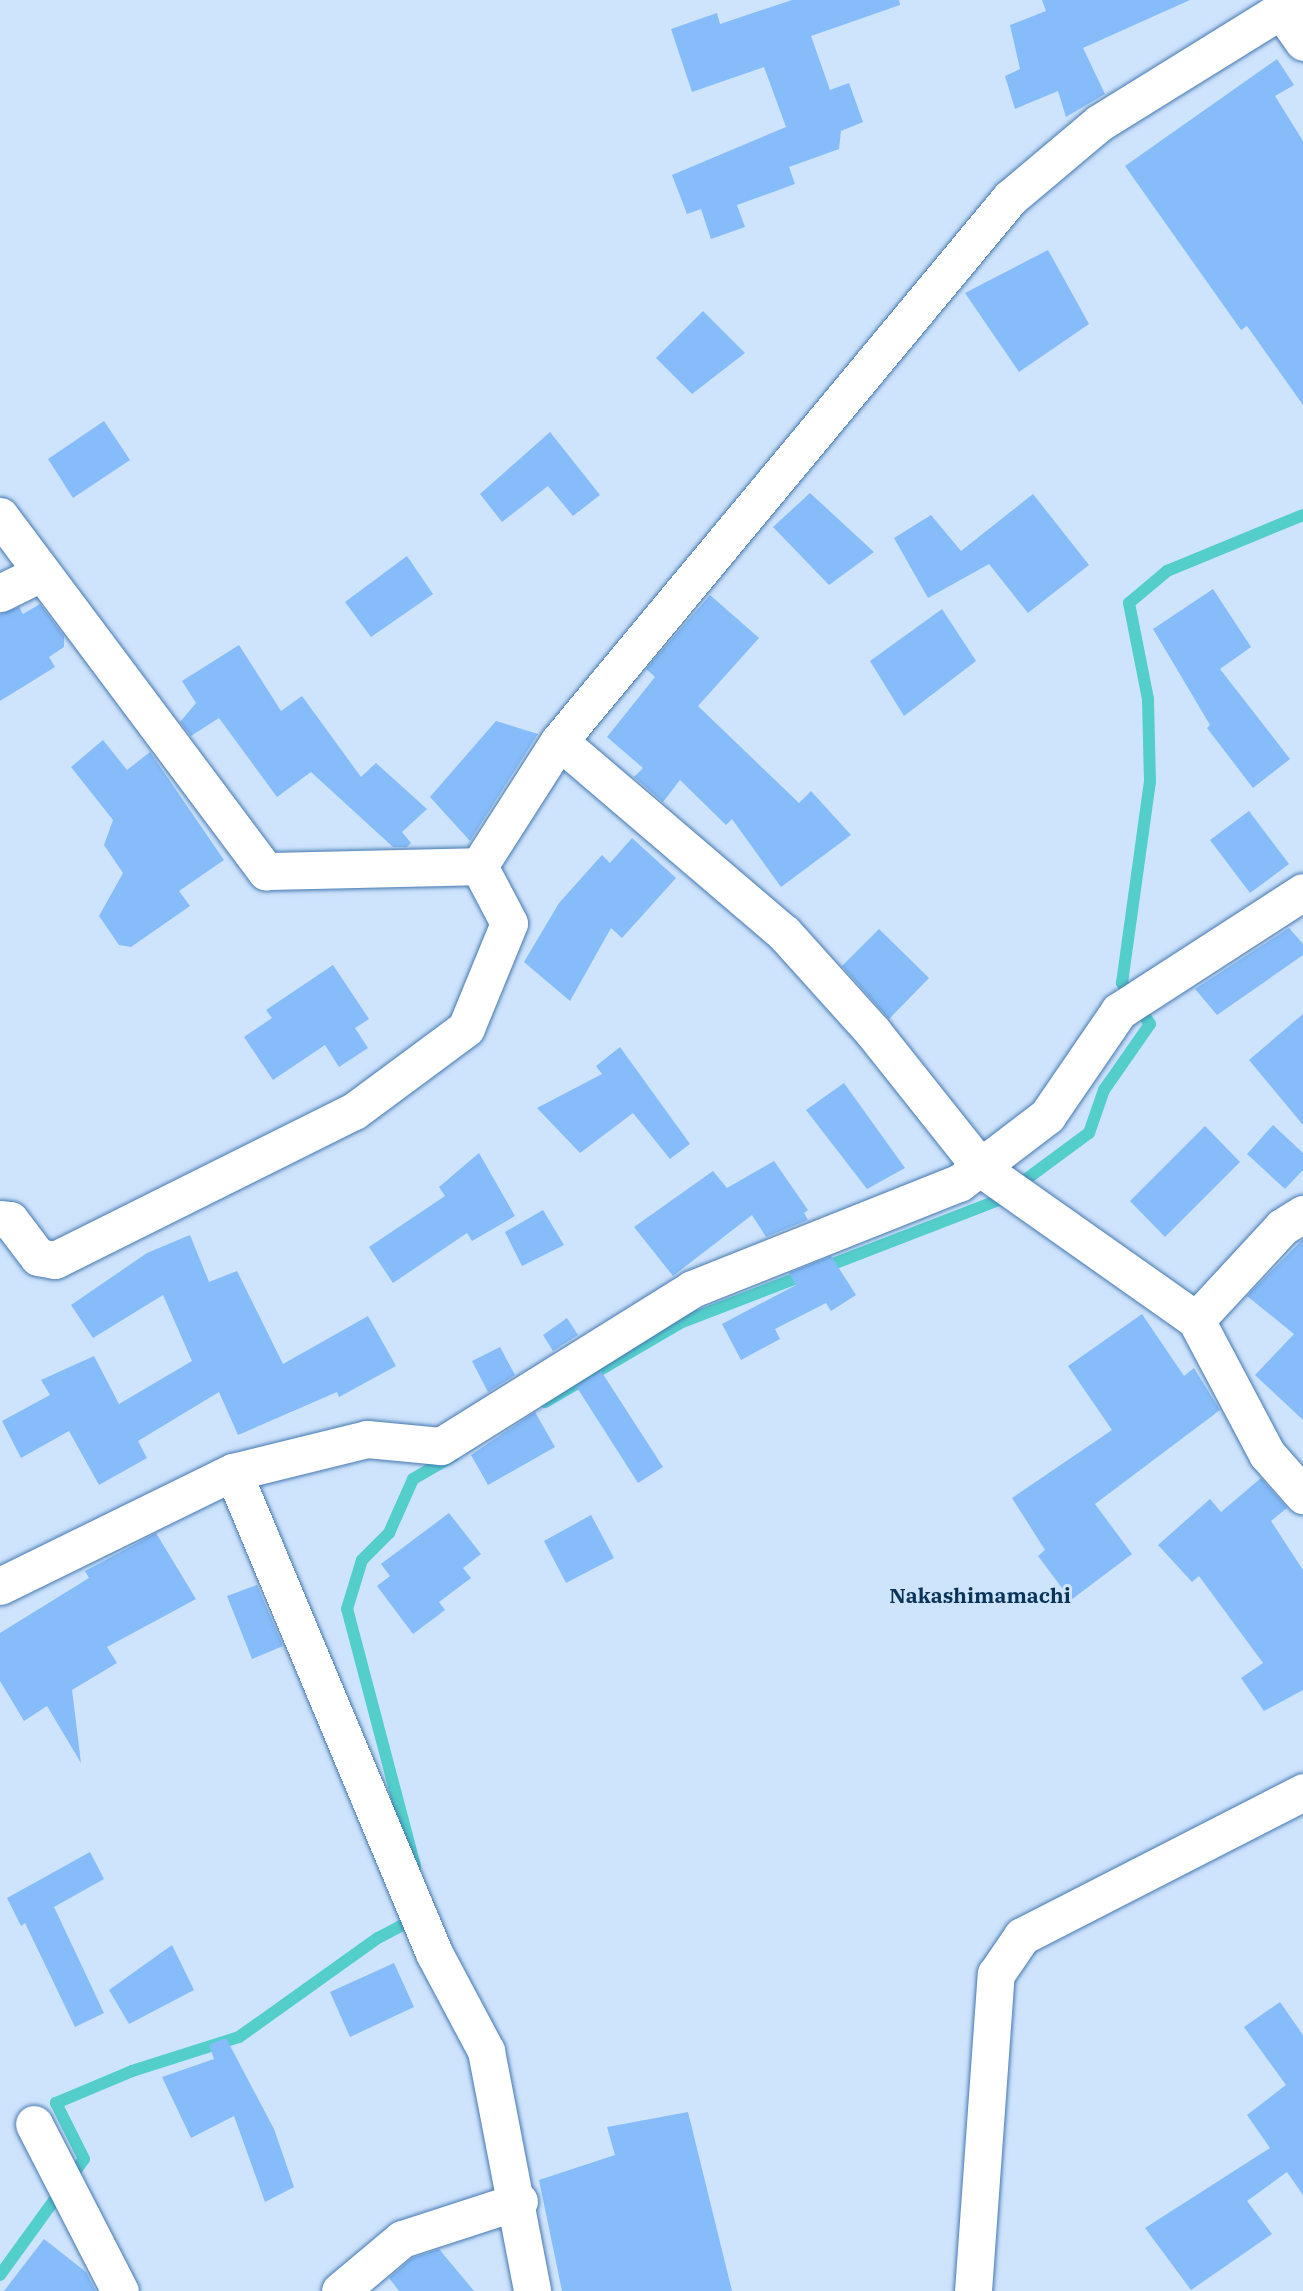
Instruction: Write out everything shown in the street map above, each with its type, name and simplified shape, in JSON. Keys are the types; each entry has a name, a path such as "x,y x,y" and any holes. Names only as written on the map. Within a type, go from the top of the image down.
{"street":[{"path":"479,866 559,741 1010,198 1099,123 1289,5 1303,42"},
{"path":"0,516 39,573 266,871 479,866"},
{"path":"0,593 39,573"},
{"path":"559,741 784,933 873,1032 982,1169 1196,1320 1267,1454 1303,1495"},
{"path":"0,1219 10,1220 38,1257 55,1260 365,1103 466,1028 509,923 479,866"},
{"path":"0,1586 233,1472 367,1439 441,1446 692,1289 959,1183 982,1169 1047,1116 1119,1011 1303,892"},
{"path":"1196,1320 1282,1227 1303,1214"},
{"path":"233,1472 434,1953 486,2051 519,2201 533,2291"},
{"path":"973,2291 996,1974 1022,1936 1303,1792"},
{"path":"34,2124 120,2291"},
{"path":"340,2291 402,2239 519,2201"}],"building":[{"path":"792,0 899,0 900,5 811,36 830,90 849,83 863,122 841,131 839,149 789,167 795,184 737,205 745,227 711,239 701,209 687,214 672,175 786,127 764,67 692,92 671,29 717,13 720,24"},
{"path":"1042,0 1190,0 1083,48 1105,94 1066,117 1058,91 1015,109 1005,76 1020,69 1010,25 1046,11"},
{"path":"1277,59 1294,85 1275,96 1303,141 1303,405 1247,326 1241,330 1125,166"},
{"path":"1048,250 1089,324 1019,372 965,293"},
{"path":"703,311 745,353 692,394 656,358"},
{"path":"104,421 130,460 73,498 48,459"},
{"path":"550,432 600,495 573,516 548,486 502,522 480,494"},
{"path":"810,493 874,552 829,585 773,527"},
{"path":"1033,494 1089,565 1028,613 989,564 928,598 894,538 931,515 961,551"},
{"path":"407,556 433,594 371,637 345,602"},
{"path":"1213,589 1251,647 1220,669 1290,759 1253,788 1207,728 1210,725 1153,629"},
{"path":"710,595 759,638 698,706 799,803 811,791 851,835 781,887 732,819 726,825 680,780 663,802 634,777 643,768 607,737 655,677 646,669"},
{"path":"40,604 64,636 64,647 49,657 55,667 0,701 0,614 19,607 23,614"},
{"path":"942,609 976,661 904,716 870,661"},
{"path":"239,645 281,711 302,696 361,777 376,763 427,809 402,832 411,843 407,847 393,847 311,772 277,797 219,718 191,736 180,722 196,703 182,681"},
{"path":"496,721 538,734 470,841 430,797"},
{"path":"103,740 127,770 150,752 224,860 179,891 190,906 131,947 119,945 99,916 123,873 104,845 113,820 71,767"},
{"path":"1249,811 1289,864 1250,893 1210,840"},
{"path":"632,838 676,878 622,938 611,928 570,1001 524,962 559,903 602,855 610,863"},
{"path":"1289,928 1303,944 1303,955 1217,1015 1195,989"},
{"path":"879,929 929,978 889,1019 842,966"},
{"path":"333,965 369,1019 355,1028 368,1048 339,1067 325,1045 273,1080 244,1037 272,1018 266,1010"},
{"path":"1303,1014 1303,1125 1249,1060"},
{"path":"620,1047 690,1144 670,1159 633,1113 580,1153 537,1108 602,1074 596,1066"},
{"path":"844,1083 905,1168 867,1189 806,1110"},
{"path":"1273,1125 1303,1153 1303,1170 1285,1189 1247,1154"},
{"path":"1205,1126 1240,1162 1165,1237 1130,1201"},
{"path":"479,1153 515,1216 472,1241 467,1233 393,1283 369,1247 445,1196 439,1187"},
{"path":"774,1161 808,1210 804,1213 808,1220 766,1237 752,1215 673,1276 634,1227 713,1171 727,1188"},
{"path":"543,1210 564,1245 522,1266 505,1232"},
{"path":"190,1235 209,1282 237,1271 283,1364 368,1316 396,1366 339,1397 337,1392 238,1435 219,1392 138,1441 147,1458 99,1485 69,1431 21,1458 2,1421 50,1395 41,1380 94,1356 119,1404 192,1361 163,1295 93,1338 71,1305 147,1253"},
{"path":"1303,1239 1303,1420 1255,1375 1294,1334 1247,1296"},
{"path":"831,1256 856,1295 831,1311 826,1303 775,1329 780,1339 741,1360 722,1324 796,1285 789,1273"},
{"path":"1142,1314 1184,1376 1194,1368 1220,1410 1095,1504 1132,1554 1071,1600 1038,1556 1045,1550 1012,1498 1112,1430 1068,1366"},
{"path":"567,1318 578,1335 553,1351 543,1335"},
{"path":"500,1347 515,1375 488,1392 472,1361"},
{"path":"601,1371 663,1467 638,1483 576,1386"},
{"path":"535,1412 555,1447 488,1485 471,1455"},
{"path":"1261,1478 1287,1508 1271,1521 1303,1570 1303,1690 1264,1711 1241,1678 1263,1663 1199,1576 1192,1582 1158,1545 1210,1499 1221,1512"},
{"path":"449,1513 481,1554 463,1568 471,1578 439,1602 445,1610 413,1634 377,1586 390,1576 381,1564"},
{"path":"591,1515 614,1558 566,1583 544,1541"},
{"path":"156,1533 196,1599 107,1647 117,1663 72,1690 81,1763 47,1706 24,1721 0,1681 0,1633 89,1578 85,1571"},
{"path":"257,1585 283,1646 252,1659 227,1596"},
{"path":"90,1852 104,1879 54,1907 104,2013 75,2027 25,1923 21,1926 7,1898"},
{"path":"172,1945 194,1990 129,2024 109,1990"},
{"path":"394,1963 414,2007 350,2037 330,1992"},
{"path":"1280,2002 1303,2035 1303,2195 1287,2172 1247,2201 1272,2234 1191,2290 1145,2228 1270,2148 1247,2115 1286,2085 1244,2027"},
{"path":"226,2038 274,2129 294,2187 265,2202 234,2116 191,2138 162,2077 214,2059 209,2045"},
{"path":"688,2112 732,2291 562,2291 539,2180 615,2155 607,2127"},
{"path":"44,2239 86,2272 96,2291 4,2291"},
{"path":"439,2249 474,2291 399,2291 389,2278 412,2258"}],"waterway":[{"path":"545,1402 680,1323 998,1200 1089,1133 1104,1090 1150,1024 1122,983 1150,782 1148,699 1129,603 1167,571 1303,515"},
{"path":"415,1866 347,1609 362,1560 389,1533 413,1479 453,1456"},
{"path":"0,2275 84,2159 56,2103 132,2071 239,2037 378,1938 416,1918"}],"district":[{"name":"Nakashimamachi","path":"980,1595"}]}
